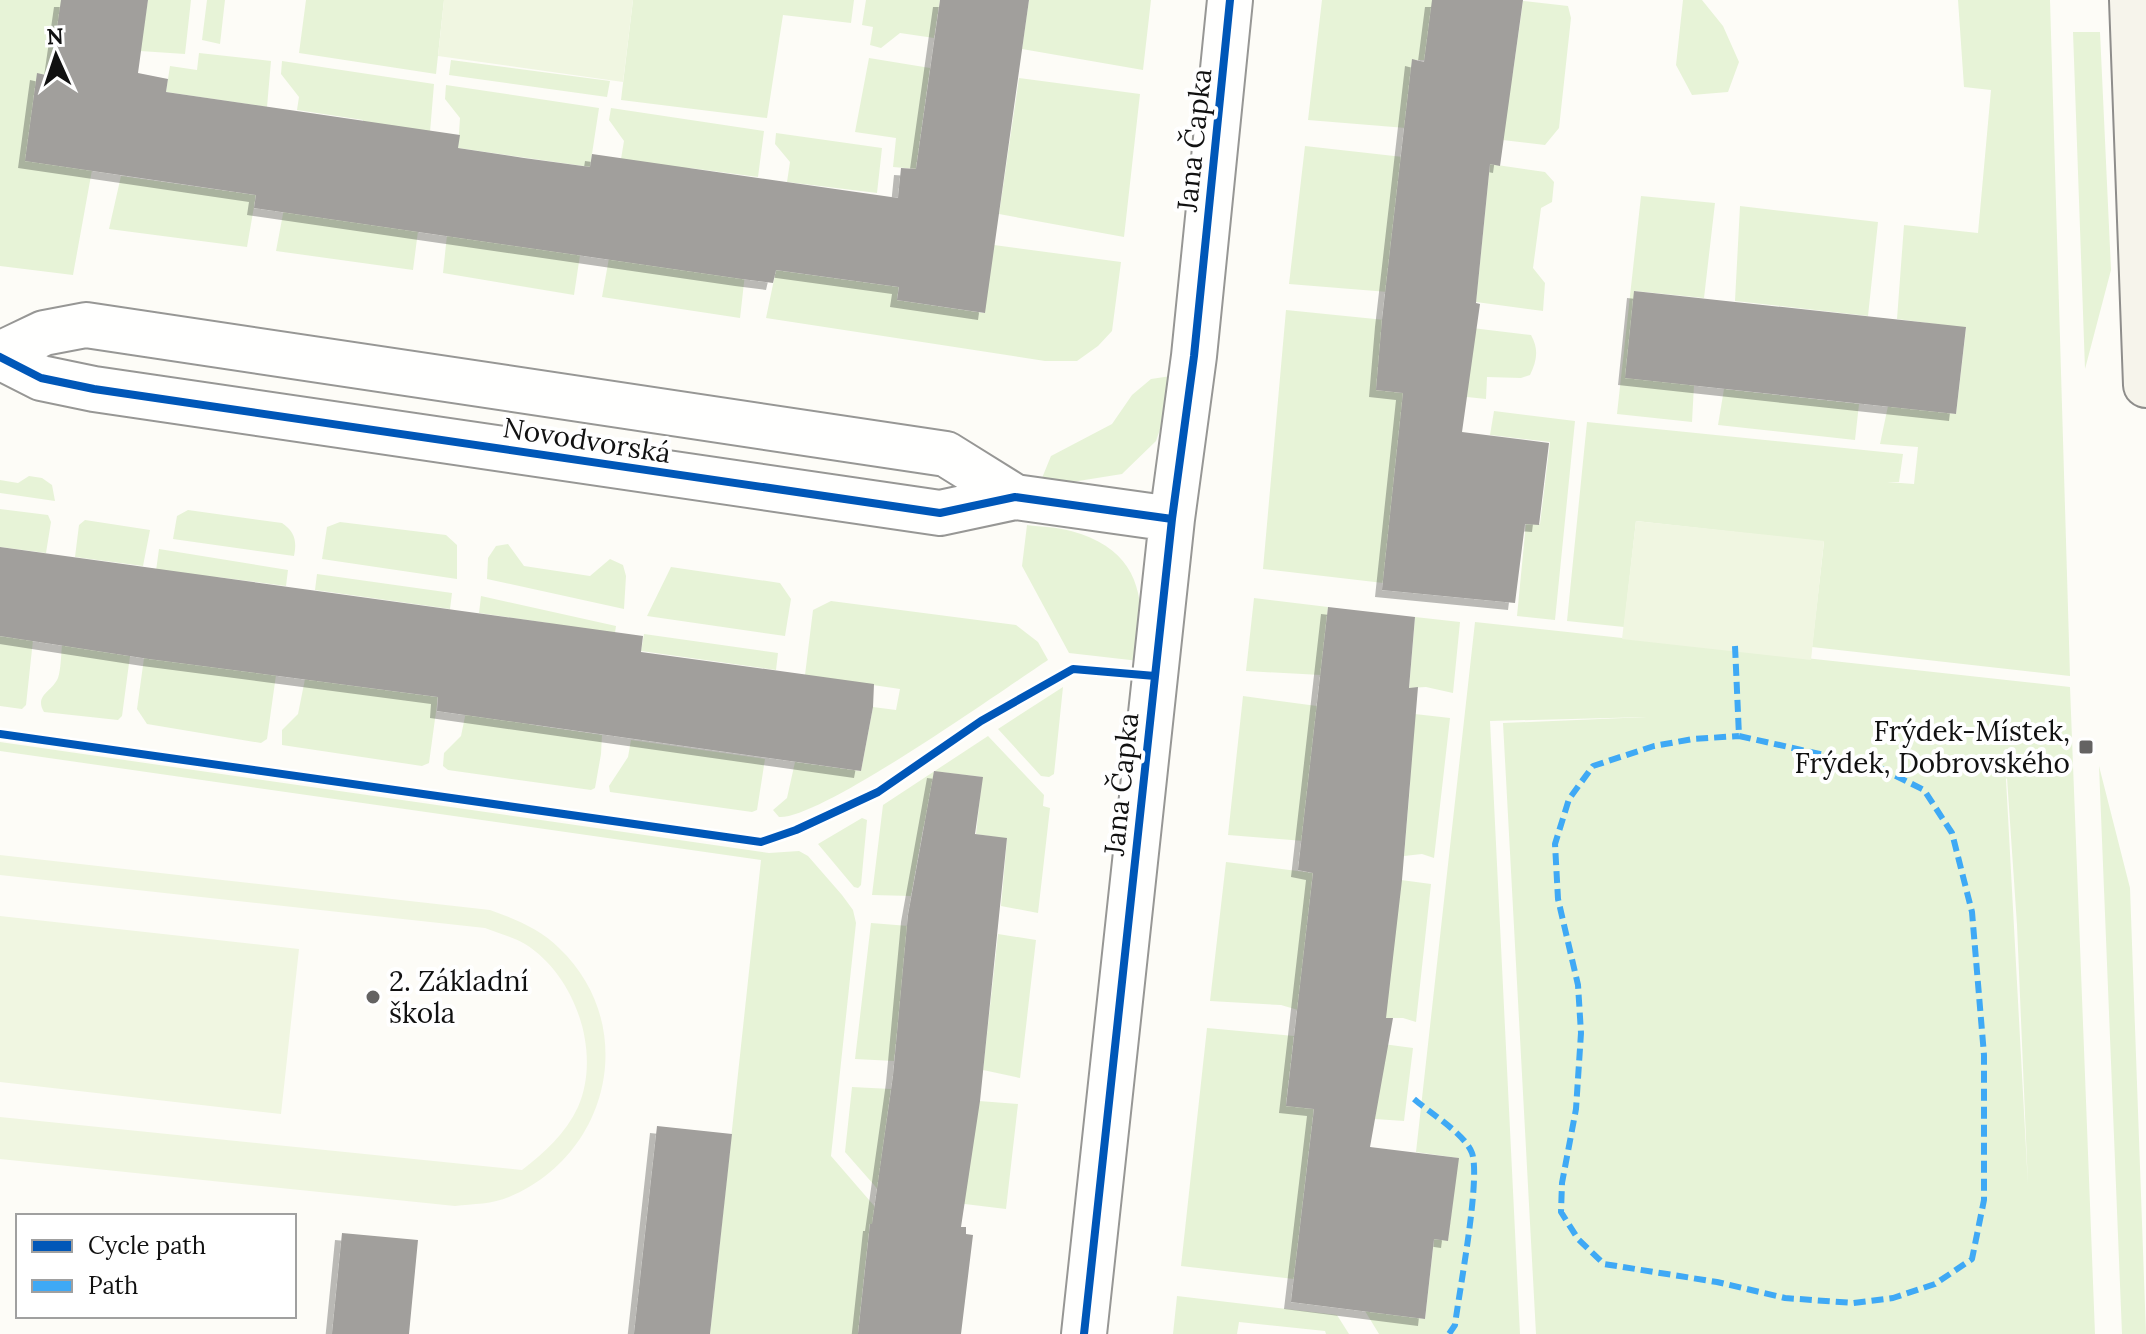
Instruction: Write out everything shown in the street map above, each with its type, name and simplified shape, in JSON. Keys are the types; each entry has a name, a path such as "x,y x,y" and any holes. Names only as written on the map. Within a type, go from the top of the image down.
{"main road":[{"path":"2132,0 2146,385"}],"street":[{"name":"Jana Čapka","path":"1084,1334 1172,519 1194,356 1230,0"},
{"name":"Novodvorská","path":"0,355 44,333 86,325 946,454 1015,497"},
{"name":"Novodvorská","path":"0,355 41,378 94,389 940,513 1015,497 1172,519"}],"green space":[{"path":"0,0 62,0 92,170 73,275 0,266"},
{"path":"148,0 191,0 185,54 140,51"},
{"path":"207,0 225,0 220,44 202,40"},
{"path":"306,0 444,0 436,74 299,53"},
{"path":"444,0 633,0 623,82 438,56"},
{"path":"633,0 854,0 851,23 783,15 767,118 621,100"},
{"path":"866,0 940,0 934,38 900,33 881,48 870,45 873,27 862,25"},
{"path":"1029,0 1151,0 1143,70 1022,49"},
{"path":"1322,0 1433,0 1425,60 1412,60 1406,128 1308,120"},
{"path":"1683,0 1702,0 1723,26 1739,62 1728,92 1692,95 1676,65"},
{"path":"1958,0 2050,0 2070,676 1812,647 1824,542 1636,521 1624,627 1567,621 1587,422 1903,454 1899,482 1887,482 1914,484 1918,447 1880,444 1888,406 1956,414 1966,328 1897,319 1904,225 1978,233 1991,90 1964,87"},
{"path":"1523,1 1568,6 1571,18 1559,128 1545,145 1494,139 1513,72"},
{"path":"2073,32 2100,32 2111,270 2085,369"},
{"path":"199,53 271,61 267,107 166,92 170,66 197,70"},
{"path":"869,58 930,68 916,169 893,167 896,138 855,132"},
{"path":"451,60 610,81 607,97 449,75"},
{"path":"282,61 434,84 429,144 362,134 363,120 297,110 299,97 281,74"},
{"path":"1019,78 1140,94 1124,237 999,214"},
{"path":"446,85 599,108 590,167 458,148 460,118 445,99"},
{"path":"611,108 764,131 758,177 690,168 619,171 624,141 609,120"},
{"path":"776,133 882,148 877,193 787,182 790,162 775,144"},
{"path":"1305,146 1403,157 1388,292 1289,284"},
{"path":"1490,164 1545,172 1554,182 1552,202 1541,208 1533,268 1545,283 1543,311 1476,302"},
{"path":"121,176 256,195 247,247 109,229"},
{"path":"1641,196 1715,203 1704,298 1635,291 1694,385 1692,422 1617,414"},
{"path":"286,198 418,231 413,270 276,251"},
{"path":"1740,206 1878,222 1868,316 1735,301"},
{"path":"447,235 580,255 574,295 443,273"},
{"path":"994,245 1121,262 1112,331 1077,361 1045,361 766,318 776,270 899,287 897,300 984,313"},
{"path":"609,258 746,265 740,318 602,297"},
{"path":"1286,310 1385,320 1376,390 1404,393 1443,590 1263,569"},
{"path":"1472,328 1531,335 1536,355 1530,375 1521,378 1487,377 1486,399 1467,397"},
{"path":"1171,376 1168,406 1156,441 1122,474 1072,482 1042,478 1051,456 1112,424 1132,395 1151,379"},
{"path":"1724,389 1859,404 1855,440 1718,425"},
{"path":"1494,411 1575,421 1555,620 1517,616 1526,523 1540,524 1550,442 1490,435"},
{"path":"29,476 42,478 52,485 55,501 0,493 0,480 18,483"},
{"path":"0,509 48,515 51,522 46,553 0,547"},
{"path":"188,510 282,523 294,537 294,556 173,539 177,516"},
{"path":"85,520 150,530 143,566 75,557 79,525"},
{"path":"1636,521 1824,541 1811,660 1622,639"},
{"path":"340,522 446,535 457,545 457,579 322,559 327,527"},
{"path":"1027,525 1066,530 1094,539 1112,550 1125,564 1139,597 1139,661 1069,653 1022,566"},
{"path":"508,544 524,566 590,576 610,559 623,565 626,576 624,609 487,579 488,558 496,546"},
{"path":"159,549 288,570 286,586 217,577 276,675 267,739 261,743 147,724 137,709"},
{"path":"671,567 780,583 791,599 785,636 647,616"},
{"path":"317,574 452,593 450,609 315,590"},
{"path":"481,596 616,626 613,647 548,623 479,613"},
{"path":"1254,598 1328,607 1321,675 1246,671"},
{"path":"831,601 1016,625 1038,642 1048,660 871,776 801,812 779,817 773,810 787,798 795,762 861,771 873,707 896,710 900,689 805,675 813,610"},
{"path":"1415,617 1460,622 1453,693 1426,687 1409,688"},
{"path":"1475,622 2070,687 2095,1334 1536,1334 1503,723 1647,717 1490,721 1520,1334 1379,1334 1365,1311 1425,1319 1434,1239 1448,1240 1458,1158 1416,1152","holes":["2007,778 2017,925 2028,1186"]},
{"path":"644,634 778,653 776,670 641,651"},
{"path":"0,636 33,640 26,705 22,709 0,706"},
{"path":"62,645 130,656 122,716 118,720 44,712 42,697 58,678"},
{"path":"305,679 438,697 429,763 422,766 282,745 282,730 298,714"},
{"path":"1063,687 1054,774 1041,776 998,729"},
{"path":"1243,696 1317,706 1316,842 1228,835"},
{"path":"468,702 533,725 602,735 595,788 591,790 448,770 443,766 444,753 461,736"},
{"path":"1406,713 1450,718 1434,858 1422,854 1404,856 1410,785"},
{"path":"988,736 1044,795 1043,806 1050,808 1038,913 1001,906 1007,839 976,834 982,777 940,772 923,829 911,896 872,895 883,805"},
{"path":"631,740 765,759 757,810 752,812 610,792 609,786 628,757"},
{"path":"0,742 769,853 799,851 808,856 853,910 856,923 831,1156 876,1208 903,1227 870,1224 858,1334 710,1334 761,860 0,751"},
{"path":"2099,766 2130,888 2146,1334 2122,1334"},
{"path":"862,818 867,820 861,885 858,888 818,844"},
{"path":"0,855 490,910 518,921 544,935 559,948 584,979 600,1013 605,1050 602,1086 591,1120 571,1151 543,1177 503,1199 455,1206 0,1159 0,1117 522,1170 554,1142 573,1116 585,1085 587,1063 579,1016 558,975 525,944 485,928 0,875"},
{"path":"1226,862 1313,873 1298,1010 1281,1005 1210,1001"},
{"path":"1401,880 1431,884 1416,1022 1385,1018"},
{"path":"0,916 299,949 281,1114 0,1082"},
{"path":"871,923 909,926 894,1061 855,1059"},
{"path":"998,934 1036,940 1020,1078 983,1070"},
{"path":"1207,1028 1294,1036 1286,1105 1314,1109 1294,1279 1181,1266"},
{"path":"1383,1044 1413,1048 1404,1121 1375,1119"},
{"path":"852,1087 891,1089 882,1160 979,1101 1018,1104 1006,1209 882,1194 845,1152"},
{"path":"1177,1296 1337,1315 1349,1334 1326,1334 1325,1331 1239,1322 1237,1334 1173,1334"}],"building":[{"path":"61,0 148,0 138,73 168,79 166,92 460,135 458,148 524,158 590,167 592,154 898,198 901,168 916,169 940,0 1029,0 985,313 897,300 899,287 776,270 773,283 742,279 254,208 256,195 25,161 37,73 50,76"},
{"path":"1432,0 1523,0 1500,166 1490,164 1476,303 1480,304 1462,432 1549,443 1539,525 1525,524 1515,603 1382,590 1403,393 1376,390 1412,59 1424,62"},
{"path":"1634,291 1966,327 1956,414 1625,378"},
{"path":"0,547 643,636 641,652 874,684 873,707 861,771 437,711 438,697 0,636"},
{"path":"1328,607 1415,617 1409,688 1418,687 1402,880 1386,1018 1393,1018 1370,1147 1459,1158 1448,1241 1434,1239 1425,1319 1291,1302 1314,1109 1286,1106 1313,873 1298,870"},
{"path":"934,771 983,777 975,834 1007,838 980,1101 961,1227 966,1227 966,1234 973,1235 961,1334 858,1334 870,1224 893,1076 908,915"},
{"path":"657,1126 732,1134 710,1334 634,1334"},
{"path":"342,1233 418,1240 409,1334 332,1334"}],"marked path":[{"path":"1735,646 1739,736 1878,767 1924,790 1952,833 1972,912 1984,1055 1984,1200 1972,1259 1935,1284 1893,1298 1853,1303 1785,1298 1717,1282 1604,1264 1578,1239 1561,1212 1562,1183 1576,1109 1581,1033 1578,985 1558,899 1555,844 1569,799 1593,766 1654,746 1739,736"},
{"path":"1414,1099 1446,1124 1472,1153 1472,1210 1455,1325 1449,1334"}],"cycle path":[{"path":"1084,1334 1172,519 1194,356 1230,0"},
{"path":"0,357 41,378 94,389 940,513 1015,497 1172,519"},
{"path":"0,734 761,842 796,830 878,792 981,721 1073,669 1155,676"}],"place":[{"name":"Frýdek-Místek, Frýdek, Dobrovského","path":"2086,747"},
{"name":"2. Základní škola","path":"373,997"}]}
